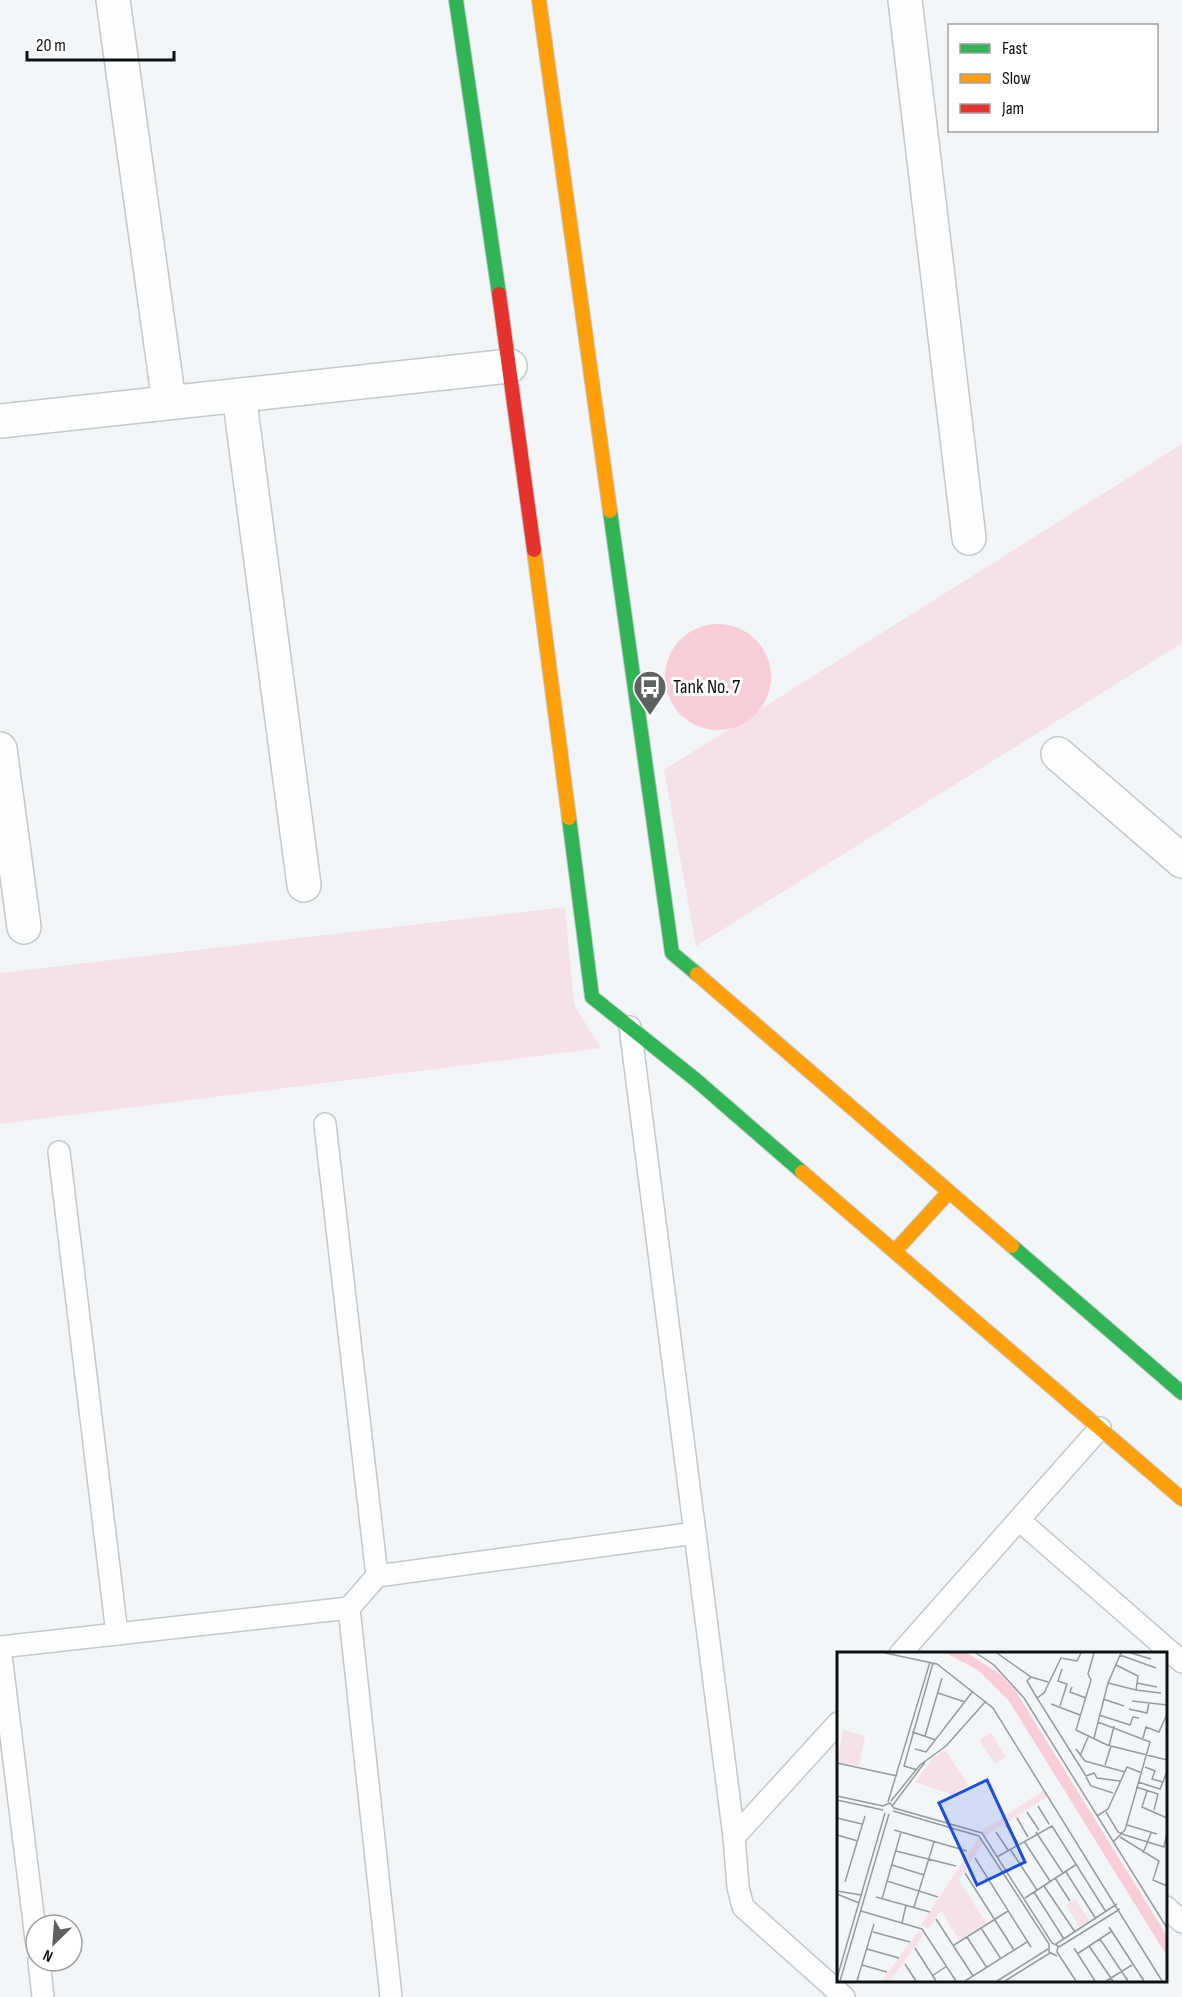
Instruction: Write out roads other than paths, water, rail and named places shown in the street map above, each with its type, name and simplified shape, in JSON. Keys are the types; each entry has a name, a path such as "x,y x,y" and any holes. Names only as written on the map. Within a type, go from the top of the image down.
{"main road":[{"path":"456,0 510,366 592,997 696,1080 1182,1499"},
{"path":"539,0 672,953 1182,1393"},
{"path":"895,1251 949,1192"}],"street":[{"path":"113,0 169,402"},
{"path":"905,0 969,538"},
{"path":"0,421 510,366"},
{"path":"239,395 304,885"},
{"path":"0,749 24,927"},
{"path":"1058,754 1182,861"}],"lane":[{"path":"630,1027 735,1837 738,1887 743,1907 844,1997"},
{"path":"325,1124 377,1576"},
{"path":"59,1152 117,1634"},
{"path":"901,1652 1100,1428"},
{"path":"1019,1520 1182,1662"},
{"path":"33,1913 0,1647 349,1608 377,1576 695,1533"},
{"path":"349,1608 391,1997"},
{"path":"735,1837 837,1724"},
{"path":"1167,1908 1182,1922"},
{"path":"40,1973 43,1997"}],"place":[{"name":"Tank No. 7","path":"650,716"}]}
